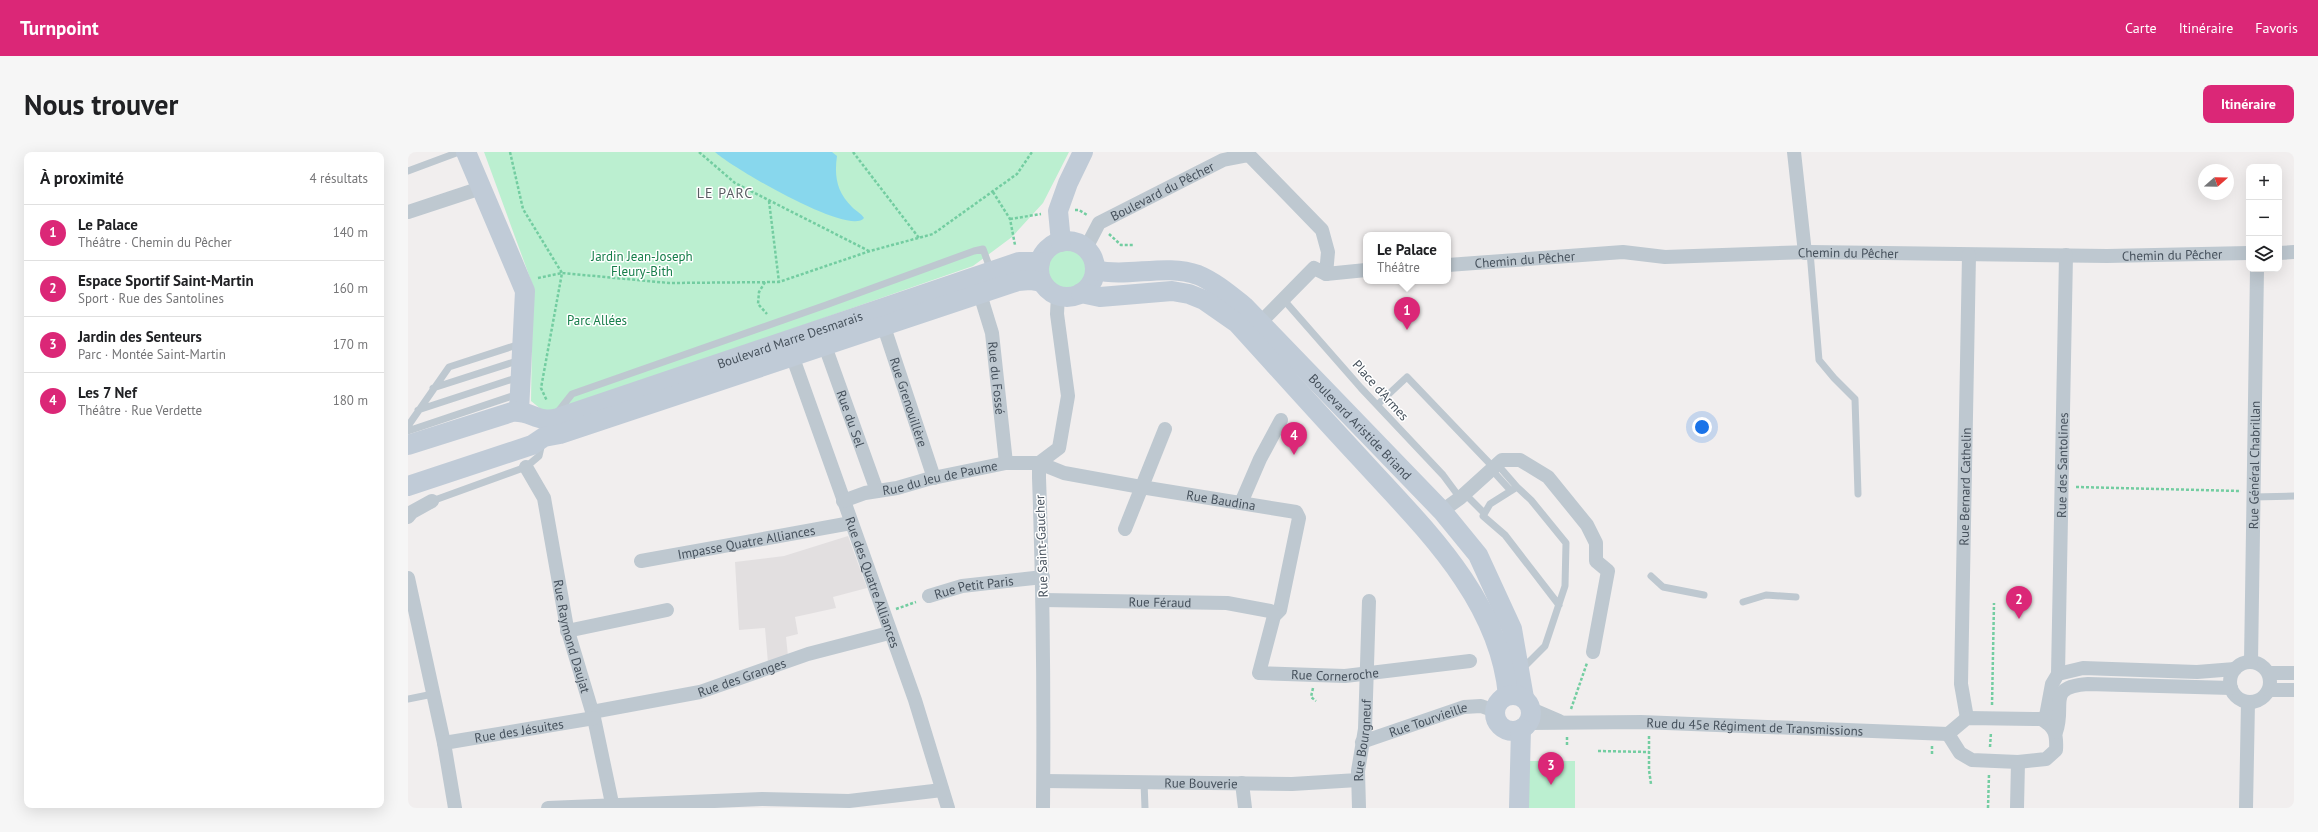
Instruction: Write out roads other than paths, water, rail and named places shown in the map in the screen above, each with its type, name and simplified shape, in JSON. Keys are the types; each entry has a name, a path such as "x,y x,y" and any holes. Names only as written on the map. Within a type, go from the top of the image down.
{"main road":[{"path":"466,152 525,291 521,377 524,411 548,424"},
{"path":"1061,242 1058,211 1068,183 1083,152"},
{"path":"1061,242 1074,242 1086,248 1093,258 1095,270 1091,283 1081,293 1070,297 1058,295 1049,290 1042,282 1039,272 1040,262 1050,247 1061,242"},
{"name":"Boulevard Marre Desmarais","path":"408,487 532,445 548,424 991,271 1019,262 1040,262"},
{"name":"Boulevard Aristide Briand","path":"1095,270 1124,274 1173,271 1198,275 1216,285 1244,306 1442,511 1478,555 1487,571 1512,629 1520,671 1520,714"},
{"name":"Boulevard Marre Desmarais","path":"548,424 560,434 793,358 824,346 1018,282 1030,280 1042,282"},
{"name":"Boulevard Aristide Briand","path":"1081,293 1100,297 1172,291 1190,294 1204,300 1237,323 1419,523 1470,588 1496,640 1520,714"},
{"path":"408,445 521,377"},
{"path":"1495,711 1502,698 1520,714 1519,808"},
{"path":"1508,808 1520,714"}],"street":[{"path":"1794,152 1807,253"},
{"name":"Boulevard du Pêcher","path":"1086,248 1098,223 1223,160 1250,155 1322,230 1328,252 1320,271"},
{"path":"408,212 481,188"},
{"name":"Chemin du Pêcher","path":"1451,266 1622,252 1664,257 1807,253 1969,255 2246,253"},
{"path":"2282,253 2294,252"},
{"name":"Rue Bernard Cathelin","path":"1967,718 1961,684 1969,255"},
{"name":"Rue des Santolines","path":"2041,719 2046,716 2052,684 2058,674 2060,647 2061,487 2066,255"},
{"path":"1260,323 1283,299 1320,271 1363,270"},
{"name":"Rue Général Chabrillan","path":"2252,662 2253,494 2258,272"},
{"name":"Rue du Fossé","path":"980,294 992,333 1006,463"},
{"path":"1039,463 1059,448 1068,396 1057,314 1058,295"},
{"name":"Rue Grenouillère","path":"884,327 934,478"},
{"name":"Rue du Sel","path":"824,346 878,491"},
{"name":"Rue des Quatre Alliances","path":"793,358 884,614 889,633 915,700 948,808"},
{"path":"1241,503 1260,459 1281,420"},
{"path":"1125,529 1165,429"},
{"path":"1442,511 1462,496 1502,460 1516,458 1526,462 1548,476 1587,525 1596,543 1596,562 1608,571 1593,652"},
{"name":"Rue du Jeu de Paume","path":"843,501 878,491 1006,463 1039,463"},
{"name":"Rue Baudina","path":"1039,463 1064,473 1296,512 1299,518 1280,610 1274,616"},
{"name":"Rue Saint-Gaucher","path":"1039,463 1043,577 1043,808"},
{"name":"Rue Raymond Daujat","path":"526,467 544,498 567,631 593,715 613,807"},
{"path":"408,487 432,501"},
{"path":"408,517 412,512 432,501"},
{"name":"Impasse Quatre Alliances","path":"641,561 851,523"},
{"name":"Rue Petit Paris","path":"929,596 962,586 1043,577"},
{"path":"408,578 444,744 454,808"},
{"name":"Rue Féraud","path":"1043,600 1226,603 1270,611 1274,616"},
{"name":"Rue Bourgneuf","path":"1359,808 1358,780 1368,673 1369,601"},
{"path":"567,631 667,610"},
{"name":"Rue Corneroche","path":"1274,616 1259,674 1345,676 1470,661"},
{"name":"Rue des Granges","path":"593,715 700,692 808,654 889,633"},
{"path":"2245,662 2252,662 2262,666 2269,673 2269,690 2259,700 2248,702 2238,698 2231,688 2231,675 2235,669 2245,662"},
{"path":"2058,674 2083,668 2197,672 2235,669"},
{"path":"2269,673 2294,673"},
{"path":"2056,732 2051,725 2041,719 1967,718 1948,734 1955,748 1965,757 1984,761 2018,762 2046,759 2056,750 2059,698 2062,691 2067,688 2088,684 2231,688"},
{"path":"2269,690 2294,690"},
{"path":"2246,808 2248,702"},
{"name":"Rue Tourvieille","path":"1362,742 1464,707 1481,706 1495,711"},
{"name":"Rue du 45e Régiment de Transmissions","path":"1520,714 1565,722 1649,722 1948,734"},
{"name":"Rue des Jésuites","path":"444,744 593,715"},
{"path":"2017,808 2018,762"},
{"name":"Rue Bouverie","path":"1044,781 1292,784 1358,780"},
{"path":"1242,783 1245,808"},
{"path":"548,808 613,807 762,800 830,805 868,803 942,790"}],"lane":[{"path":"408,171 459,152"},
{"path":"1807,253 1819,360 1855,399 1858,494"},
{"name":"Place d'Armes","path":"1283,299 1462,496 1484,514 1483,516 1505,535 1559,605"},
{"path":"408,426 448,367 521,377"},
{"path":"433,388 521,377"},
{"path":"418,410 521,377"},
{"path":"408,431 521,377"},
{"path":"1378,405 1407,377 1514,489 1531,500 1566,543 1565,586 1545,646 1520,671"},
{"path":"432,501 526,467 539,456 548,424"},
{"path":"1484,514 1490,504 1514,489"},
{"path":"2253,494 2294,496"},
{"path":"1651,576 1663,588 1704,595"},
{"path":"1743,602 1766,595 1796,597"},
{"path":"408,699 433,694"},
{"path":"1144,782 1146,808"}],"water":[{"path":"715,152 832,152 837,156 836,177 840,190 852,207 864,218 854,221 837,218 790,198 725,160"}],"place":[{"name":"Le Palace","path":"1407,330"},
{"name":"Les 7 Nef","path":"1294,455"},
{"name":"Espace Sportif Saint-Martin","path":"2019,619"},
{"name":"Jardin des Senteurs","path":"1551,785"}],"district":[{"name":"LE PARC","path":"725,193"}],"park label":[{"name":"Jardin Jean-Joseph Fleury-Bith","path":"642,264"},
{"name":"Parc Allées","path":"597,320"}]}
